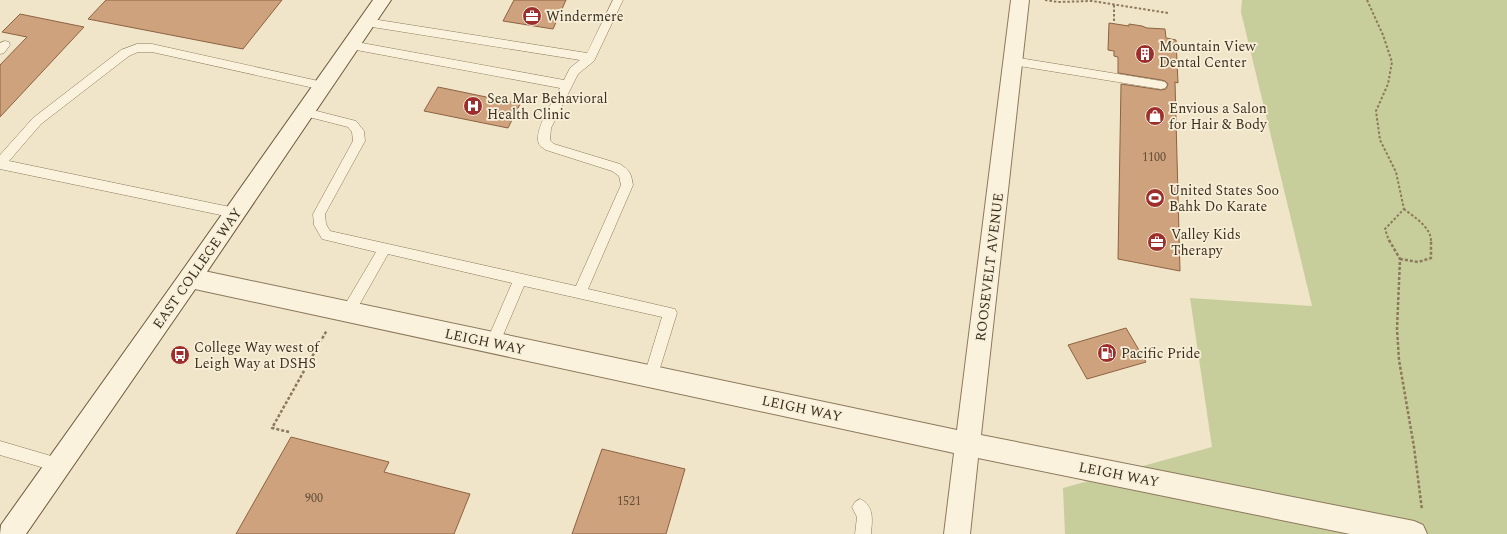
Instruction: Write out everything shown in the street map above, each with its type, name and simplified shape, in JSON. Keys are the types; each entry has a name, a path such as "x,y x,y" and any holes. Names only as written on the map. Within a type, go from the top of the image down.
{"street":[{"name":"EAST COLLEGE WAY","path":"10,534 236,213 382,0"},
{"name":"ROOSEVELT AVENUE","path":"957,534 1020,0"},
{"name":"LEIGH WAY","path":"190,278 968,444 1412,534"}],"lane":[{"path":"580,292 627,185 625,174 616,167 550,147 544,142 545,128 574,71 590,58 618,0"},
{"path":"366,22 590,58"},
{"path":"351,45 568,85"},
{"path":"236,213 0,163 37,121 124,53 137,48 152,48 323,86"},
{"path":"1013,61 1162,85"},
{"path":"305,112 352,124 358,131 359,141 319,214 320,225 326,235 670,313 651,376"},
{"path":"348,312 385,248"},
{"path":"493,343 520,279"},
{"path":"0,448 58,466"},
{"path":"860,507 866,515 863,534"}],"path":[{"path":"1045,0 1058,2 1092,1 1168,13"},
{"path":"1367,0 1383,35 1392,62 1388,84 1376,111 1380,140 1396,172 1404,209 1419,220 1431,236 1431,258 1418,262 1400,259"},
{"path":"1114,5 1114,24"},
{"path":"1404,209 1385,229 1390,245 1400,259 1397,329 1399,360 1414,447 1422,512 1412,534"},
{"path":"288,432 272,428 327,330"}],"green space":[{"path":"1242,0 1507,0 1507,534 1065,534 1063,488 1212,447 1190,298 1312,306 1241,12"}],"building":[{"path":"106,0 282,0 243,49 88,19"},
{"name":"Windermere","path":"514,0 566,0 553,29 503,21"},
{"path":"20,14 84,27 0,117 0,65 27,37 2,32"},
{"path":"1109,23 1165,29 1166,38 1176,40 1178,83 1175,82 1180,271 1118,259 1121,84 1161,90 1166,89 1168,84 1161,80 1118,73 1118,57 1114,56 1114,51 1108,50"},
{"name":"Sea Mar Behavioral Health Clinic","path":"438,87 520,104 508,128 424,111"},
{"name":"Pacific Pride","path":"1126,328 1146,362 1087,379 1068,345"},
{"path":"291,437 389,462 384,472 470,494 454,534 236,534"},
{"path":"602,449 685,469 666,534 572,534"}],"place":[{"name":"Windermere","path":"532,16"},
{"name":"Mountain View Dental Center","path":"1145,54"},
{"name":"Sea Mar Behavioral Health Clinic","path":"473,106"},
{"name":"Envious a Salon for Hair & Body","path":"1155,116"},
{"name":"United States Soo Bahk Do Karate","path":"1155,198"},
{"name":"Valley Kids Therapy","path":"1157,242"},
{"name":"Pacific Pride","path":"1107,353"},
{"name":"College Way west of Leigh Way at DSHS","path":"180,355"}]}
